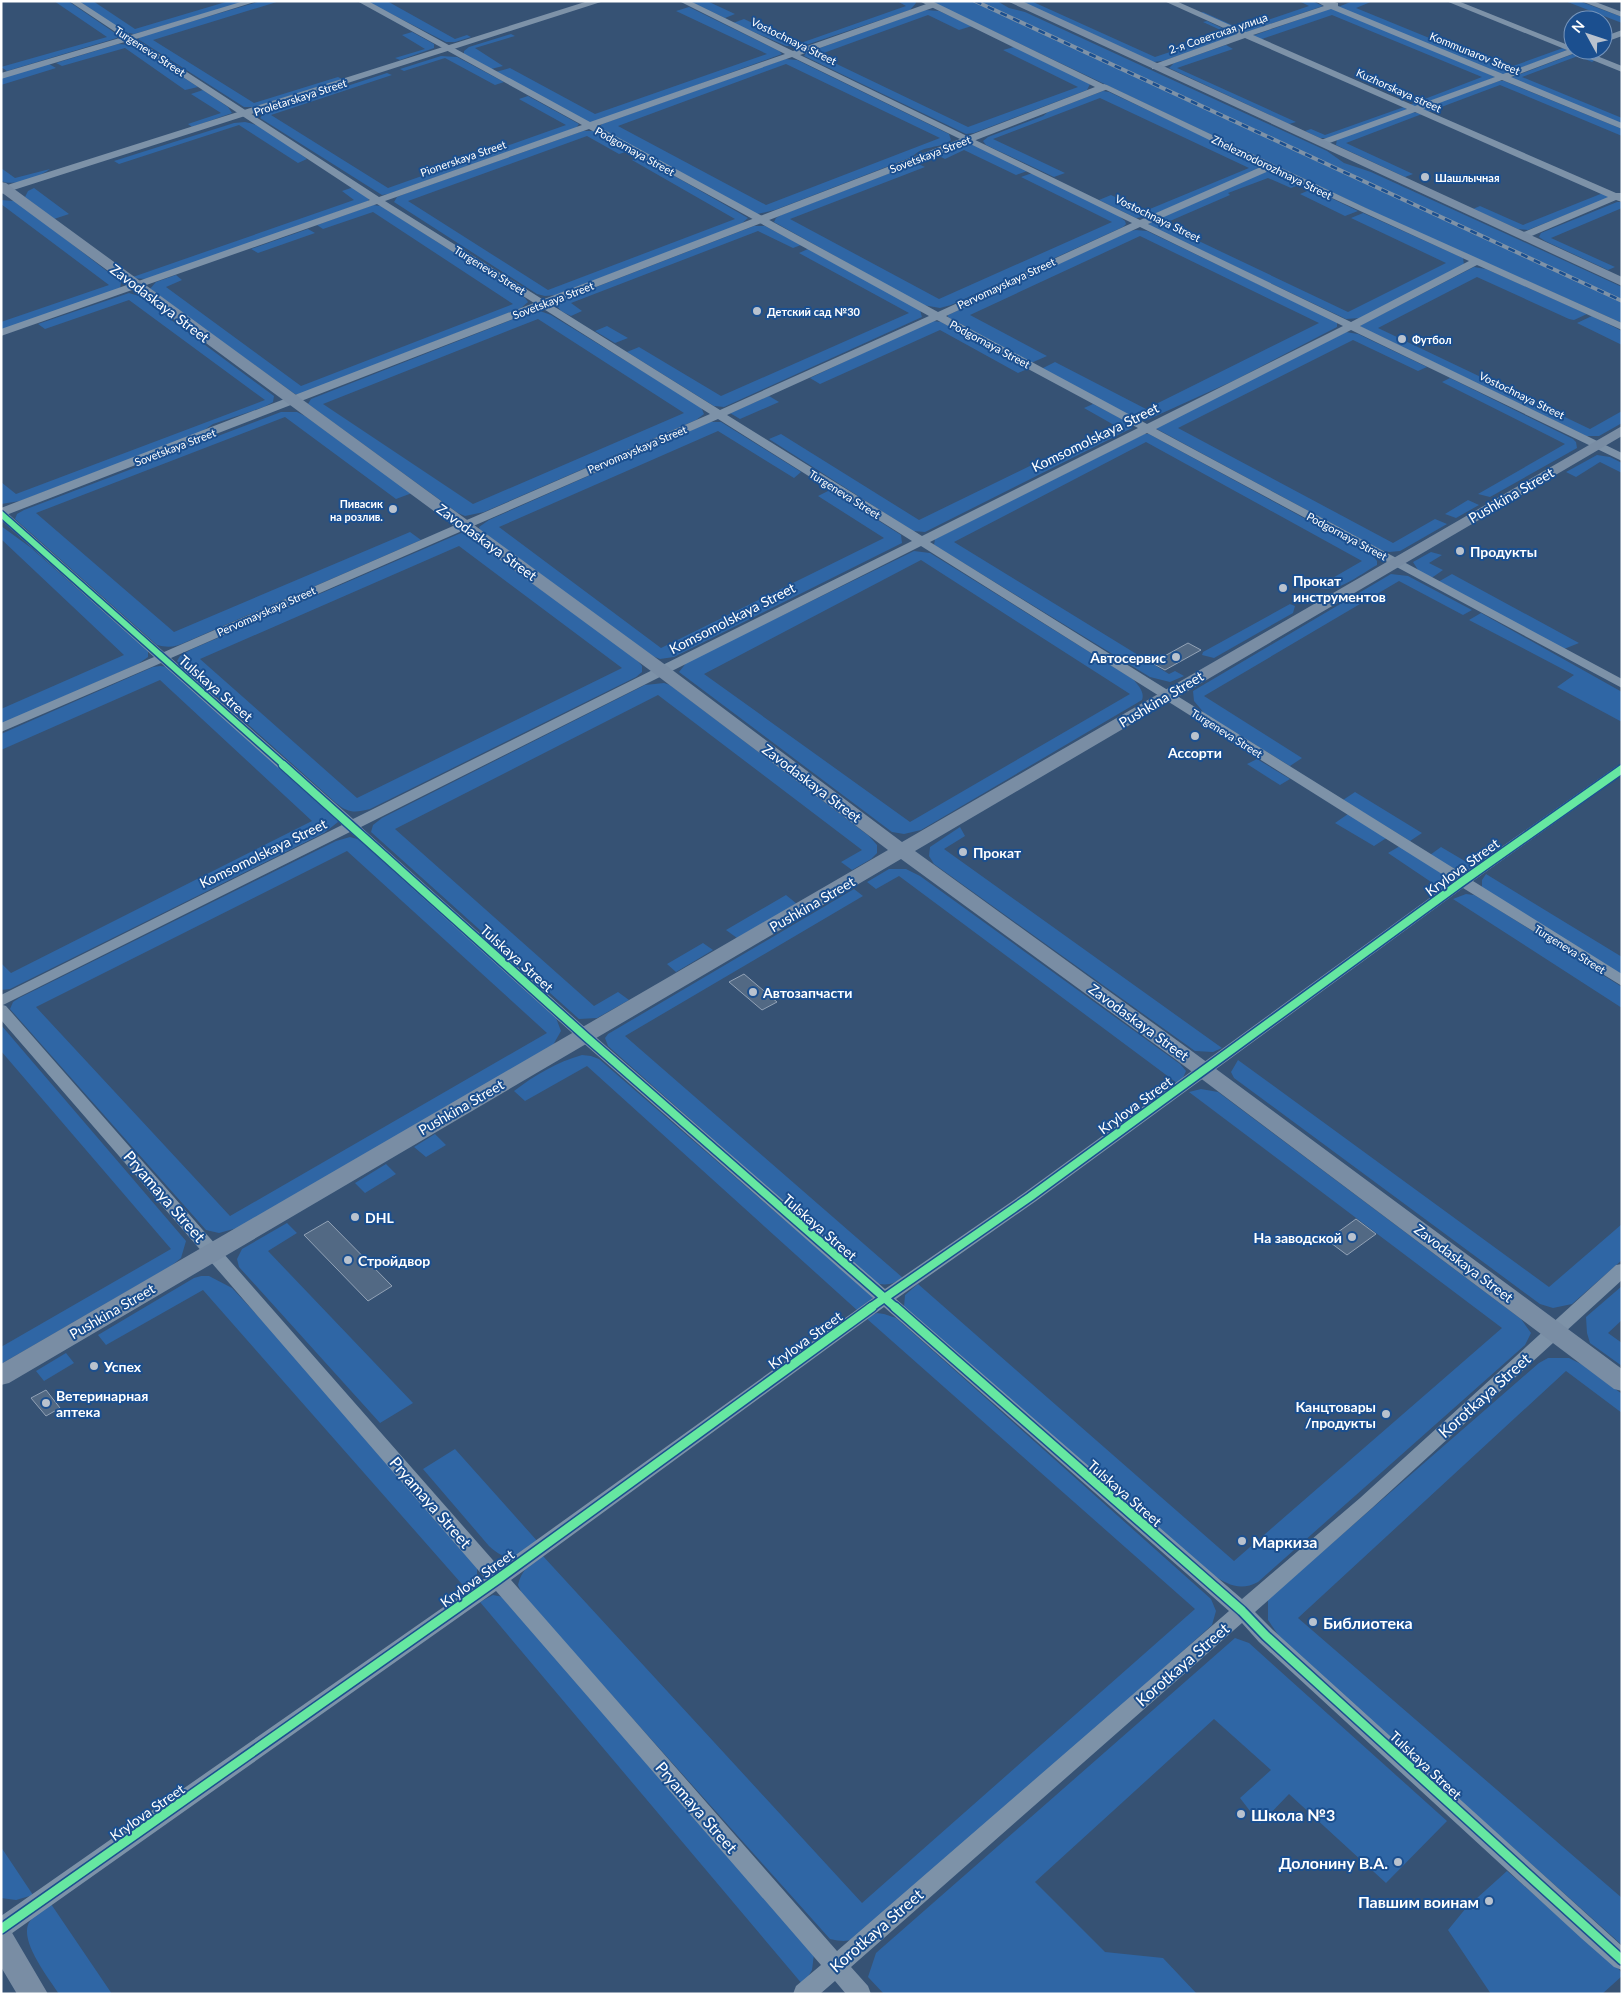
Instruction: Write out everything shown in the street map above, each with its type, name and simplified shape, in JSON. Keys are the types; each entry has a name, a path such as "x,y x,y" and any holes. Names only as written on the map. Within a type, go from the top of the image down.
{"main road":[{"path":"1012,1 1622,282"},
{"name":"Zavodaskaya Street","path":"3,189 463,524 903,851 1204,1070 1622,1382"},
{"name":"Pushkina Street","path":"1,1376 1622,430"},
{"path":"1,1941 34,1994"}],"street":[{"name":"Turgeneva Street","path":"73,1 379,200 1622,981"},
{"path":"1,76 254,1"},
{"name":"Podgornaya Street","path":"361,1 760,220 1622,684"},
{"name":"Proletarskaya Street","path":"3,189 247,114 599,1"},
{"name":"Vostochnaya Street","path":"682,1 1622,458"},
{"name":"Kuzhorskaya street","path":"1168,1 1620,197"},
{"name":"Kommunarov Street","path":"1319,1 1622,126"},
{"name":"2-я Советская улица","path":"1155,67 1346,1"},
{"path":"1450,1 1563,45"},
{"path":"1585,1 1622,15"},
{"name":"Pionerskaya Street","path":"1,333 793,54 928,3"},
{"name":"Zheleznodorozhnaya Street","path":"928,3 1363,210 1622,327"},
{"path":"1321,144 1563,54"},
{"path":"1600,60 1622,69"},
{"name":"Sovetskaya Street","path":"1,514 1104,87"},
{"name":"Pervomayskaya Street","path":"1,728 463,524 718,414 1139,222 1271,166"},
{"path":"1523,236 1620,197"},
{"name":"Komsomolskaya Street","path":"1,1001 1351,326 1477,261"},
{"name":"Tulskaya Street","path":"1,514 585,1036 883,1299 1242,1611 1266,1636 1622,1960"},
{"name":"Krylova Street","path":"1,1929 498,1579 883,1299 1030,1197 1463,881 1622,768"},
{"name":"Pryamaya Street","path":"1,1010 860,1994"},
{"name":"Korotkaya Street","path":"804,1994 1366,1503 1622,1270"}],"shaded area":[{"path":"54,1 68,1 118,35 117,38 7,71 1,67 107,37"},
{"path":"79,1 93,1 135,29 229,1 248,1 134,34 124,32"},
{"path":"261,1 280,1 153,40 254,103 338,77 342,79 255,107 244,107 138,39 142,36"},
{"path":"366,1 387,1 455,39 467,35 471,37 455,42 446,42"},
{"path":"689,1 707,1 735,14 725,18"},
{"path":"897,1 915,1 916,3 910,10 800,47 786,46 733,23 744,19 798,44 906,6"},
{"path":"930,1 997,1 1009,8 1025,12 1327,151 1344,163 1371,172 1622,287 1622,323 1399,224"},
{"path":"1019,1 1031,1 1155,57 1227,33 1203,22 1207,21 1237,35 1163,61 1153,62"},
{"path":"1299,1 1312,1 1323,6 1244,33 1199,14 1203,12 1241,29 1309,6"},
{"path":"1353,1 1373,1 1356,8 1505,69 1563,48 1563,52 1501,74 1338,7"},
{"path":"1565,1 1579,1 1603,10 1588,10"},
{"path":"689,7 782,54 595,122 588,122 496,72 510,68 595,114 767,54 676,11"},
{"path":"1329,9 1334,9 1496,77 1414,107 1409,105 1482,77 1332,15 1259,40 1252,36"},
{"path":"925,10 939,11 972,26 959,30 928,15 818,55 968,127 1078,87 1003,50 1014,47 1090,84 1087,90 974,133 966,134 804,56 806,53"},
{"path":"1613,14 1622,17 1622,23 1613,20"},
{"path":"412,32 434,44 434,48 400,60 395,58 425,49 402,35"},
{"path":"511,34 515,36 475,48 503,66 491,69 464,54 464,51 469,47"},
{"path":"118,44 134,45 198,87 185,90 125,48 62,66 56,63"},
{"path":"1226,45 1233,49 1177,68 1296,122 1289,124 1169,68 1174,63"},
{"path":"441,56 457,57 504,82 495,85 445,58 404,71 400,69"},
{"path":"1563,58 1563,60 1567,60 1522,77 1622,118 1622,125 1510,78"},
{"path":"785,59 797,60 949,134 951,140 941,145 921,150 912,157 775,210 757,214 599,128 602,124","holes":["786,64 940,138 766,205 618,126"]},
{"path":"49,64 56,68 1,85 1,78"},
{"path":"387,73 392,75 271,115 388,188 566,125 519,99 528,96 579,124 576,128 382,195 260,118 264,113"},
{"path":"1499,81 1504,81 1622,129 1622,136 1500,85 1428,112 1420,109"},
{"path":"203,90 228,107 232,113 192,127 188,124 221,113 191,94"},
{"path":"1103,91 1109,92 1267,166 1150,216 1136,218 1099,200 1111,195 1145,211 1249,168 1100,98 993,139 1065,173 1054,177 986,145 983,141 988,137 1043,116 1048,112"},
{"path":"1404,107 1407,110 1328,138 1320,138 1305,131 1311,129 1325,135"},
{"path":"1412,112 1422,114 1346,143 1413,174 1405,177 1336,145 1337,139"},
{"path":"245,122 270,132 307,159 298,163 239,125 119,164 114,161 234,123"},
{"path":"583,131 594,131 629,151 619,154 587,136 408,201 548,290 735,219 632,160 641,157 748,218 741,224 556,295 545,296 537,294 394,202 397,197 407,193"},
{"path":"965,144 971,144 1030,170 1016,175 964,150 945,159 937,155"},
{"path":"916,163 925,167 790,219 939,299 1112,222 1021,177 1035,172 1119,216 1126,224 951,305 940,308 923,305 774,222 781,215"},
{"path":"1,168 15,178 50,169 33,178 7,183 1,181"},
{"path":"1267,171 1273,171 1304,183 1291,188 1268,178 1228,193 1230,195 1163,224 1348,312 1446,263 1351,218 1363,213 1463,258 1464,265 1360,318 1346,319 1150,226 1149,223"},
{"path":"354,187 369,199 368,201 147,279 130,278 354,200 342,191"},
{"path":"34,188 69,214 54,219 25,197 28,191"},
{"path":"1312,189 1358,211 1345,216 1300,194"},
{"path":"1603,193 1608,198 1528,230 1518,229 1473,209 1480,206 1523,225"},
{"path":"1,200 14,201 20,204 121,282 120,289 1,330 1,322 109,285 1,204"},
{"path":"1617,202 1622,202 1622,208 1551,238 1615,267 1608,270 1539,237 1541,233"},
{"path":"373,205 381,206 525,298 528,302 521,308 300,394 295,394 149,290 156,282 176,275 182,280 166,287 301,386 513,304 373,212 323,229 317,225"},
{"path":"754,226 765,226 801,245 793,248 758,231 571,303 582,311 571,316 561,311 556,305 560,301"},
{"path":"308,229 315,233 258,253 251,249"},
{"path":"1130,231 1147,231 1337,322 1337,327 1235,380 1147,420 1137,419 1041,369 1055,362 1146,409 1319,323 1140,236 970,315 1047,356 1031,363 948,317 948,315"},
{"path":"808,249 920,310 922,317 724,407 714,406 627,352 639,347 721,396 909,313 799,253"},
{"path":"1474,267 1486,269 1587,314 1574,320 1569,319 1477,277 1378,328 1590,429 1622,411 1622,423 1599,436 1586,436 1361,327 1361,325"},
{"path":"129,293 139,296 274,396 273,402 264,407 213,424 201,432 20,501 1,504 1,482 16,494 265,400 129,300 45,329 38,324"},
{"path":"540,311 551,315 701,407 704,414 696,420 484,512 465,516 458,513 308,404 311,399 529,313","holes":["538,319 684,413 473,504 323,404"]},
{"path":"1592,316 1622,331 1622,345 1577,323"},
{"path":"933,321 941,322 1026,368 1025,370 1018,373 940,330 820,384 810,378 926,323"},
{"path":"607,326 628,338 615,343 595,331"},
{"path":"1346,332 1358,334 1427,367 1418,371 1353,340 1178,428 1393,543 1435,519 1447,524 1400,551 1389,552 1381,550 1155,428"},
{"path":"1450,378 1573,439 1576,442 1577,448 1490,497 1478,494 1565,444 1442,382"},
{"path":"769,396 779,402 740,419 730,413"},
{"path":"1093,404 1130,423 1132,428 925,532 913,531 769,439 781,434 919,520 1114,425 1084,408"},
{"path":"281,412 297,412 305,416 412,493 396,499 285,417 36,513 174,632 410,532 421,540 182,644 168,647 157,645 15,519 17,514 24,510"},
{"path":"710,422 721,422 801,472 794,478 718,431 499,527 661,648 884,538 818,496 830,490 901,535 902,543 674,657 660,659 650,655 480,530 479,527 489,520"},
{"path":"1144,434 1149,434 1372,555 1377,561 1377,565 1340,586 1325,589 1317,587 1362,561 1146,442 954,542 1169,674 1175,671 1184,676 1170,682 1150,677 934,545 935,539"},
{"path":"1597,455 1610,457 1622,463 1622,473 1600,462 1576,477 1566,472"},
{"path":"1468,500 1479,505 1456,518 1445,514"},
{"path":"1,526 30,547 148,651 148,657 138,664 1,724 1,709 124,655 1,539"},
{"path":"461,533 466,534 636,659 642,666 642,672 636,677 370,809 356,811 344,809 336,803 177,661 180,656","holes":["459,546 622,668 357,798 200,659"]},
{"path":"914,551 930,553 1133,679 1143,697 1142,700 921,830 904,834 892,832 679,672 687,662","holes":["921,560 1130,694 910,822 704,674"]},
{"path":"1431,552 1442,555 1429,563 1443,570 1430,579 1420,573 1413,562"},
{"path":"1391,574 1408,576 1472,610 1463,615 1399,581 1204,696 1302,758 1290,766 1205,714 1194,701 1193,691"},
{"path":"1452,574 1579,643 1564,649 1438,582"},
{"path":"1290,604 1295,606 1293,613 1214,658 1202,655 1203,652"},
{"path":"1481,613 1622,692 1622,722 1557,687 1574,675 1469,620"},
{"path":"153,667 170,667 338,822 324,833 10,989 1,990 1,963 11,973 312,821 160,680 1,750 1,734"},
{"path":"664,683 670,685 869,836 877,845 877,853 871,859 852,870 841,862 862,850 658,695 395,829 594,1006 618,992 629,1000 597,1018 579,1019 371,832 373,825 382,818 645,685"},
{"path":"1257,759 1290,779 1280,785 1247,764"},
{"path":"1355,792 1422,833 1410,841 1343,800"},
{"path":"1348,814 1388,837 1374,846 1335,823"},
{"path":"960,827 965,836 944,849 1222,1048 1213,1052 1195,1051 934,864 929,856 930,847"},
{"path":"350,837 361,840 556,1018 561,1031 553,1045 237,1228 219,1233 206,1230 10,1009 13,1002 19,998 336,841","holes":["347,851 547,1033 230,1216 36,1007"]},
{"path":"1400,846 1448,877 1451,882 1450,886 1443,890 1388,853"},
{"path":"1441,847 1475,867 1462,870 1457,869 1446,865 1430,855"},
{"path":"889,869 906,869 920,876 1180,1064 1186,1071 1182,1080 1177,1083 899,876 876,889 867,882"},
{"path":"1486,874 1622,957 1622,975 1482,889 1482,880"},
{"path":"854,889 863,896 625,1036 903,1278 886,1284 875,1283 608,1046 605,1038 608,1034"},
{"path":"1466,894 1474,895 1483,900 1622,987 1622,1008 1453,899"},
{"path":"786,895 797,904 737,938 726,930"},
{"path":"703,943 713,950 676,972 667,964"},
{"path":"1,1025 186,1241 181,1258 171,1266 1,1364 1,1347 171,1249 1,1051"},
{"path":"582,1055 599,1059 872,1296 872,1302 858,1311 587,1066 525,1101 514,1091 546,1070"},
{"path":"1238,1060 1549,1287 1622,1224 1622,1260 1572,1304 1553,1308 1540,1304 1234,1078 1231,1072"},
{"path":"1201,1089 1218,1092 1521,1319 1531,1333 1525,1345 1258,1582 1245,1586 1228,1584 1211,1574 904,1307 905,1295 918,1284 1234,1561 1502,1328 1189,1092"},
{"path":"435,1134 446,1145 426,1157 414,1147"},
{"path":"386,1164 396,1174 365,1193 355,1183"},
{"path":"287,1223 297,1233 268,1251 413,1403 380,1423 239,1267 237,1259 242,1249"},
{"path":"209,1276 232,1288 272,1331 477,1568 477,1578 468,1591 203,1290 106,1345 98,1335 194,1278"},
{"path":"1622,1286 1622,1320 1608,1333 1622,1343 1622,1366 1590,1343 1586,1317"},
{"path":"877,1313 896,1318 1211,1599 1216,1611 1212,1625 880,1922 857,1938 838,1941 830,1939 523,1596 518,1585 521,1576 527,1568 542,1555 862,1903 1195,1609 866,1318"},
{"path":"66,1353 74,1363 44,1381 36,1371"},
{"path":"1548,1358 1569,1358 1583,1365 1622,1394 1622,1413 1566,1371 1298,1618 1622,1898 1622,1945 1283,1642 1268,1620 1268,1599 1539,1363"},
{"path":"455,1449 539,1543 519,1556 514,1557 503,1556 489,1546 423,1469"},
{"path":"493,1595 503,1597 814,1954 812,1970 803,1985 480,1602"},
{"path":"1235,1638 1249,1643 1447,1821 1386,1883 1289,1794 1260,1824 1240,1798 1271,1770 1214,1719 1035,1882 1105,1952 1163,1958 1197,1994 884,1994 868,1977 876,1953"},
{"path":"1,1847 33,1895 16,1900 1,1898"},
{"path":"1507,1871 1616,1966 1622,1973 1622,1976 1602,1994 1491,1994 1448,1930 1466,1908"},
{"path":"51,1904 112,1994 59,1994 42,1969 31,1948 27,1929 30,1921"}],"building":[{"name":"Автосервис","path":"1188,643 1201,650 1165,670 1152,663"},
{"name":"Автозапчасти","path":"744,974 777,1002 762,1010 729,982"},
{"name":"На заводской","path":"1356,1219 1376,1234 1347,1255 1327,1240"},
{"name":"Стройдвор","path":"328,1221 392,1286 368,1301 304,1235"},
{"name":"Ветеринарная аптека","path":"46,1390 60,1408 46,1416 31,1398"}],"railway":[{"path":"975,1 1622,301"}],"cycle path":[{"path":"1,514 585,1036 1242,1611 1266,1636 1622,1960"},
{"path":"1,1929 498,1579 883,1299 1030,1197 1463,881 1622,769"}],"place":[{"name":"Шашлычная","path":"1425,177"},
{"name":"Детский сад №30","path":"757,311"},
{"name":"Футбол","path":"1402,339"},
{"name":"Пивасик на розлив.","path":"393,509"},
{"name":"Продукты","path":"1460,551"},
{"name":"Прокат инструментов","path":"1283,588"},
{"name":"Автосервис","path":"1176,657"},
{"name":"Ассорти","path":"1195,736"},
{"name":"Прокат","path":"963,852"},
{"name":"Автозапчасти","path":"753,992"},
{"name":"DHL","path":"355,1217"},
{"name":"На заводской","path":"1352,1237"},
{"name":"Стройдвор","path":"348,1260"},
{"name":"Успех","path":"94,1366"},
{"name":"Ветеринарная аптека","path":"46,1403"},
{"name":"Канцтовары /продукты","path":"1386,1414"},
{"name":"Маркиза","path":"1242,1541"},
{"name":"Библиотека","path":"1313,1622"},
{"name":"Школа №3","path":"1241,1814"},
{"name":"Долонину В.А.","path":"1398,1862"},
{"name":"Павшим воинам","path":"1489,1901"}]}
